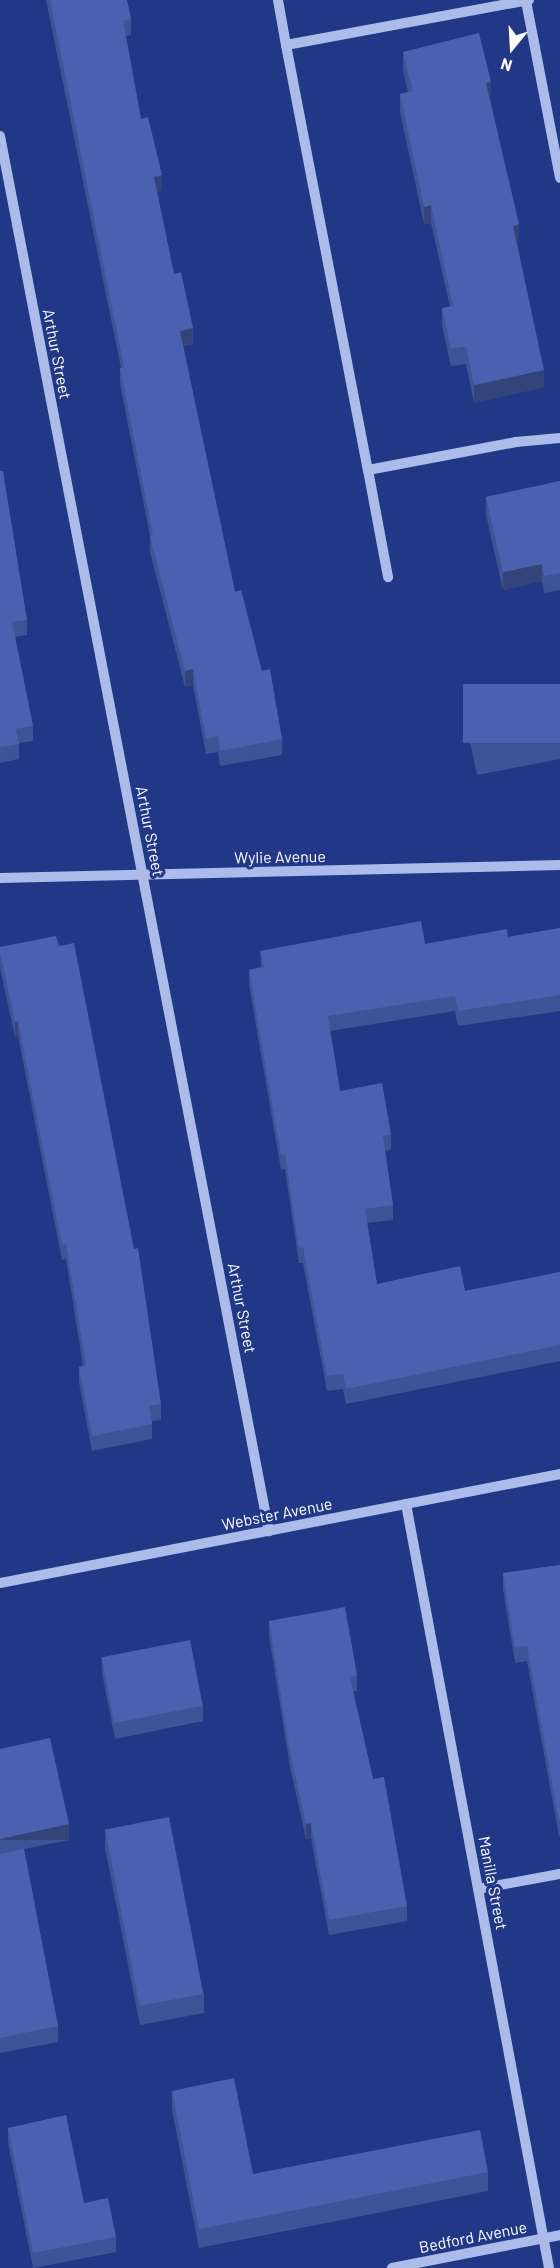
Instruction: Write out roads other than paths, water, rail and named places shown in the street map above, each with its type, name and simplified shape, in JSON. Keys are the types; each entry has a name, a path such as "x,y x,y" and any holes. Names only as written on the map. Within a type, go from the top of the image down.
{"street":[{"path":"278,0 388,577"},
{"path":"286,45 528,0 560,178"},
{"name":"Arthur Street","path":"0,136 269,1531"},
{"path":"368,470 560,438"},
{"name":"Wylie Avenue","path":"0,878 560,865"},
{"name":"Webster Avenue","path":"0,1583 560,1474"},
{"name":"Manilla Street","path":"406,1504 549,2268"},
{"path":"478,1890 560,1874"},
{"name":"Bedford Avenue","path":"392,2268 560,2235"}]}
